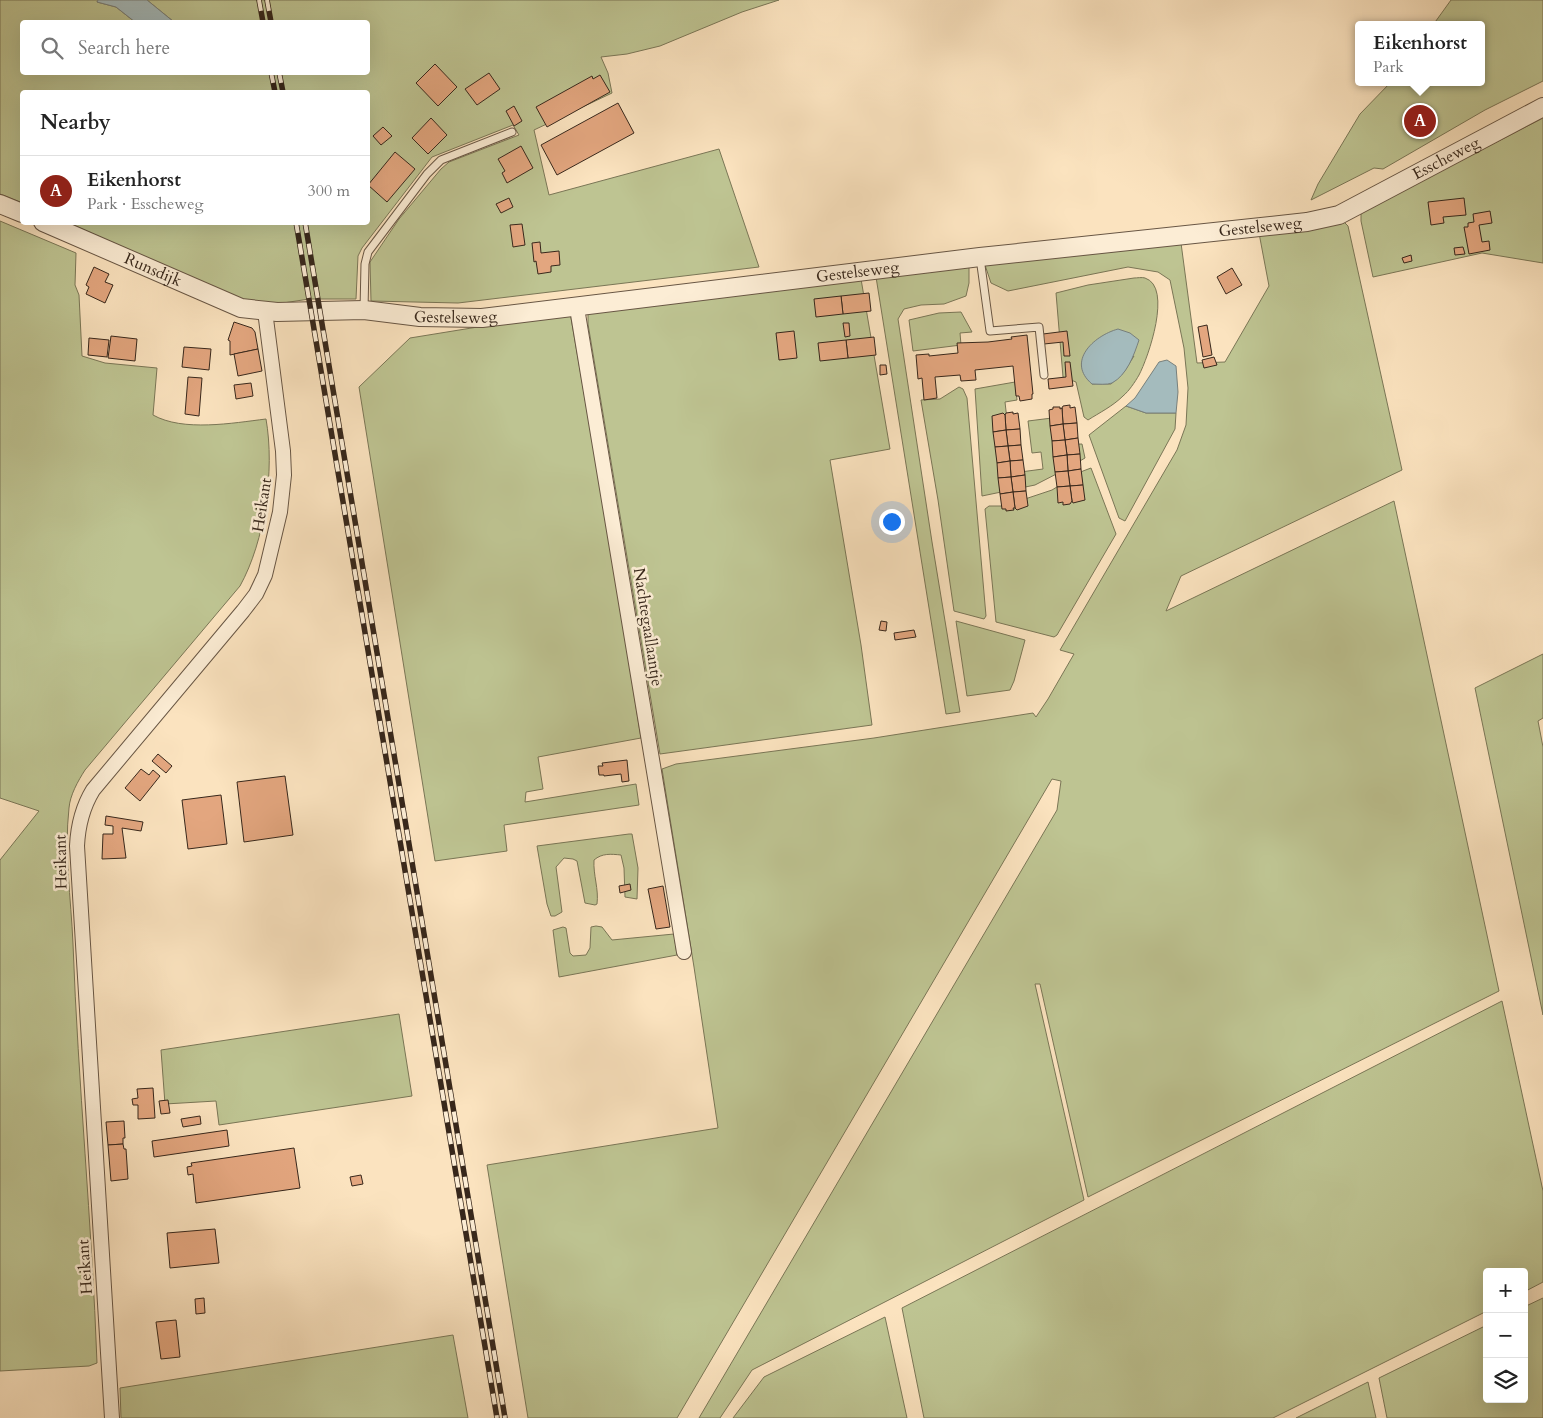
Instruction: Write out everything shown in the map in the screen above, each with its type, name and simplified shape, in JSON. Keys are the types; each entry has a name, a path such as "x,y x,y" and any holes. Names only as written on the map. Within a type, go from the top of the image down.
{"street":[{"name":"Esscheweg","path":"1350,209 1543,108"},
{"path":"0,204 20,212"},
{"name":"Gestelseweg","path":"265,311 298,313 364,310 420,317 482,318 577,308 980,257 1307,222 1339,215 1350,209"},
{"name":"Runsdijk","path":"50,225 241,308 265,311"},
{"name":"Nachtegaallaantje","path":"577,308 684,952"},
{"name":"Heikant","path":"112,1418 84,972 77,846 78,826 83,808 93,790 243,612 256,594 266,575 280,512 284,475 284,451 265,311"}],"lane":[{"path":"364,310 365,264 368,252 427,174 441,160 512,132"},
{"path":"980,257 990,331 1039,327 1044,374"}],"green space":[{"path":"0,0 98,0 97,2 116,7 132,20 20,20 20,75 370,75 370,20 172,20 147,0 779,0 742,12 660,46 627,54 601,57 608,73 612,93 534,130 549,195 719,149 759,267 458,303 371,301 370,262 399,219 449,162 519,135 513,125 432,157 362,248 358,256 356,299 309,299 270,305 250,305 73,225 370,225 370,90 20,90 20,202 0,194"},
{"path":"1451,0 1543,0 1543,81 1485,110 1383,169 1374,168 1311,200 1318,184 1360,114 1387,86 1485,86 1485,21 1436,21"},
{"path":"1543,118 1543,263 1482,253 1373,277 1361,221 1361,212"},
{"path":"0,221 76,253 75,285 79,295 82,356 105,363 157,368 153,415 165,420 193,425 208,425 266,419 269,460 266,505 262,527 249,568 240,586 85,770 71,798 68,825 68,859 97,1363 89,1366 0,1371 0,860 39,811 0,798"},
{"path":"1344,222 1348,226 1402,470 1181,576 1166,611 1394,501 1499,991 1088,1197 1040,984 1035,984 1084,1200 752,1370 720,1418 699,1418 1057,810 1061,781 1052,779 677,1418 528,1418 487,1165 718,1128 662,769 676,764 874,738 1033,713 1036,717 1074,654 1060,650 1177,450 1186,425 1188,388 1184,348 1170,280 1158,272 1128,267 1008,291 991,283 985,265 1181,243 1197,363 1225,362 1269,286 1259,233"},
{"path":"969,267 969,283 966,296 944,304 921,305 904,309 898,319 960,712 946,714 876,277"},
{"path":"1145,278 1153,284 1157,295 1158,308 1148,354 1136,381 1119,400 1088,420 1084,417 1076,382 1063,377 1056,293 1088,285","holes":["1134,356 1124,372 1111,384 1092,384"]},
{"path":"861,279 890,449 830,460 861,645 872,725 660,754 588,324 588,308"},
{"path":"570,312 641,738 538,757 543,789 526,792 525,802 636,784 639,805 504,825 507,851 435,861 359,387 410,338"},
{"path":"961,312 972,332 960,333 961,345 913,351 909,320 939,313"},
{"path":"1015,382 1017,400 1005,402 1013,473 1043,469 1041,452 1032,453 1028,421 1060,417 1056,445 1082,444 1085,458 1035,485 982,496 975,389"},
{"path":"959,387 963,389 967,398 986,616 984,619 954,611 921,400 940,399"},
{"path":"1126,406 1146,413 1176,413 1175,429 1125,521 1119,518 1089,435"},
{"path":"1091,468 1116,534 1057,635 1054,637 996,622 985,509 989,506 1004,506 1052,490"},
{"path":"956,621 1025,640 1010,690 967,696"},
{"path":"1543,654 1543,718 1538,721 1543,747 1543,1015 1475,688"},
{"path":"632,834 638,868 637,899 625,897 624,868 621,855 603,855 594,860 597,887 597,904 595,905 585,903 577,861 564,858 556,867 562,912 551,916 547,904 537,846"},
{"path":"591,927 602,927 612,940 674,934 677,955 559,977 553,930 566,928 570,953 573,956 586,955 590,948"},
{"path":"1502,1001 1543,1191 1543,1282 1528,1290 1528,1268 1483,1268 1483,1313 1273,1418 924,1418 902,1308"},
{"path":"399,1014 412,1096 219,1125 216,1101 165,1104 161,1050"},
{"path":"1543,1298 1543,1418 1387,1418 1379,1378 1483,1327 1483,1403 1528,1403 1528,1305"},
{"path":"885,1317 907,1418 733,1418 764,1377"},
{"path":"453,1335 468,1418 121,1418 120,1388"},
{"path":"1368,1382 1376,1418 1296,1418"}],"water":[{"path":"98,0 147,0 172,20 132,20 116,7 97,2"},
{"path":"1118,329 1130,333 1139,340 1132,358 1122,375 1112,383 1092,384 1085,376 1082,359 1086,351 1100,337"},
{"path":"1167,360 1176,366 1178,392 1176,413 1146,413 1126,406 1135,398 1159,362"}],"building":[{"path":"435,64 457,87 438,106 416,83"},
{"path":"489,73 500,89 477,105 465,89"},
{"path":"600,75 610,92 547,127 536,107 592,76 593,79"},
{"path":"618,103 634,133 557,175 541,145"},
{"path":"514,106 522,121 514,126 506,111"},
{"path":"431,118 447,135 428,154 412,138"},
{"path":"383,127 392,136 381,145 373,136"},
{"path":"521,146 533,168 507,183 502,173 505,171 498,159"},
{"path":"395,152 415,169 387,202 370,187 370,183"},
{"path":"509,198 513,207 501,213 496,204"},
{"path":"1464,198 1466,215 1443,217 1444,223 1431,225 1428,202"},
{"path":"1490,211 1492,223 1479,225 1482,242 1489,241 1490,250 1469,254 1464,227 1468,227 1468,223 1474,222 1473,214"},
{"path":"522,224 525,245 513,247 510,225"},
{"path":"540,242 541,253 559,251 560,265 551,266 551,272 538,274 536,261 534,262 532,243"},
{"path":"1463,247 1465,254 1455,255 1454,248"},
{"path":"1411,255 1412,261 1404,263 1402,258"},
{"path":"94,267 109,274 105,282 113,285 105,303 86,294 89,287 86,285"},
{"path":"1232,268 1242,285 1226,294 1217,277"},
{"path":"869,293 871,311 843,314 841,296"},
{"path":"841,296 843,314 816,317 814,299"},
{"path":"234,322 252,328 255,332 258,349 230,355 230,341 228,340"},
{"path":"843,323 849,323 850,336 845,337"},
{"path":"1207,325 1212,355 1203,357 1198,327"},
{"path":"794,331 797,358 779,360 776,333"},
{"path":"1067,331 1070,356 1064,356 1063,342 1044,344 1043,334"},
{"path":"1027,335 1032,399 1020,401 1019,396 1016,396 1013,366 975,370 976,380 961,381 960,375 935,377 937,398 924,400 922,378 918,379 916,355 929,354 929,356 958,353 957,343 988,342"},
{"path":"111,336 137,339 135,361 108,358"},
{"path":"874,337 876,355 848,358 846,340"},
{"path":"89,338 109,340 107,357 88,355"},
{"path":"846,340 848,358 820,361 818,343"},
{"path":"184,347 211,349 209,370 182,367"},
{"path":"258,349 262,371 238,376 234,354"},
{"path":"1214,357 1217,365 1204,368 1202,360"},
{"path":"1065,362 1070,362 1073,386 1049,389 1048,379 1066,377"},
{"path":"880,365 886,365 887,374 880,375"},
{"path":"188,377 202,378 199,416 185,414"},
{"path":"251,383 253,396 236,399 234,385"},
{"path":"1070,405 1070,408 1075,407 1077,423 1063,424 1062,408 1063,406"},
{"path":"1053,407 1062,408 1063,424 1050,426 1049,410 1053,409"},
{"path":"1013,412 1013,414 1018,413 1020,429 1006,430 1005,415 1006,413"},
{"path":"1003,413 1005,415 1006,430 993,432 992,416"},
{"path":"1077,423 1078,438 1065,440 1063,424"},
{"path":"1063,424 1065,440 1052,441 1050,426"},
{"path":"1020,429 1021,445 1008,446 1006,430"},
{"path":"1006,430 1008,446 995,447 993,432"},
{"path":"1078,438 1080,454 1067,455 1065,440"},
{"path":"1065,440 1067,455 1053,457 1052,441"},
{"path":"1021,445 1023,460 1010,461 1008,446"},
{"path":"1008,446 1010,461 997,463 995,447"},
{"path":"1080,454 1081,469 1068,471 1067,455"},
{"path":"1067,455 1068,471 1055,472 1053,457"},
{"path":"1023,460 1025,475 1011,477 1010,461"},
{"path":"1010,461 1011,477 998,478 997,463"},
{"path":"1081,469 1083,485 1070,486 1068,471"},
{"path":"1068,471 1070,486 1057,487 1055,472"},
{"path":"1025,475 1026,491 1013,492 1011,477"},
{"path":"1011,477 1013,492 1000,494 998,478"},
{"path":"1083,485 1085,500 1073,503 1070,486"},
{"path":"1070,486 1072,501 1070,504 1063,505 1063,502 1058,503 1057,487"},
{"path":"1026,491 1028,506 1017,510 1015,508 1013,492"},
{"path":"1013,492 1014,510 1006,511 1006,509 1002,509 1000,494"},
{"path":"881,621 887,622 886,631 879,630"},
{"path":"914,630 916,637 895,640 894,633"},
{"path":"158,754 172,766 166,773 152,761"},
{"path":"627,760 629,781 622,782 621,774 599,775 598,766 603,766 602,763"},
{"path":"141,769 149,775 153,770 160,776 140,801 125,788"},
{"path":"285,776 293,835 244,842 237,782"},
{"path":"221,795 227,844 188,849 182,800"},
{"path":"106,816 143,822 141,831 122,828 126,858 102,859 103,834 113,834 113,826 105,825"},
{"path":"630,884 631,890 620,893 619,886"},
{"path":"663,886 670,927 656,929 648,889"},
{"path":"153,1088 155,1118 138,1119 138,1105 133,1105 132,1099 138,1098 137,1089"},
{"path":"168,1100 170,1113 161,1114 159,1101"},
{"path":"200,1116 201,1124 183,1127 181,1119"},
{"path":"124,1121 125,1138 123,1138 123,1144 108,1145 106,1122"},
{"path":"227,1130 229,1146 154,1157 152,1141"},
{"path":"123,1144 124,1149 126,1149 128,1179 111,1181 108,1145"},
{"path":"294,1148 300,1188 196,1203 193,1174 188,1175 187,1167 192,1166 191,1163"},
{"path":"361,1175 363,1184 352,1186 350,1177"},
{"path":"215,1229 219,1263 170,1268 167,1233"},
{"path":"204,1298 205,1313 196,1314 195,1299"},
{"path":"176,1320 180,1357 161,1359 156,1322"}],"railway":[{"path":"259,0 263,20"},
{"path":"267,0 271,20"},
{"path":"272,75 275,90"},
{"path":"280,75 283,90"},
{"path":"297,225 497,1418"},
{"path":"306,225 505,1418"}],"place":[{"name":"Eikenhorst","path":"1420,121"}]}
